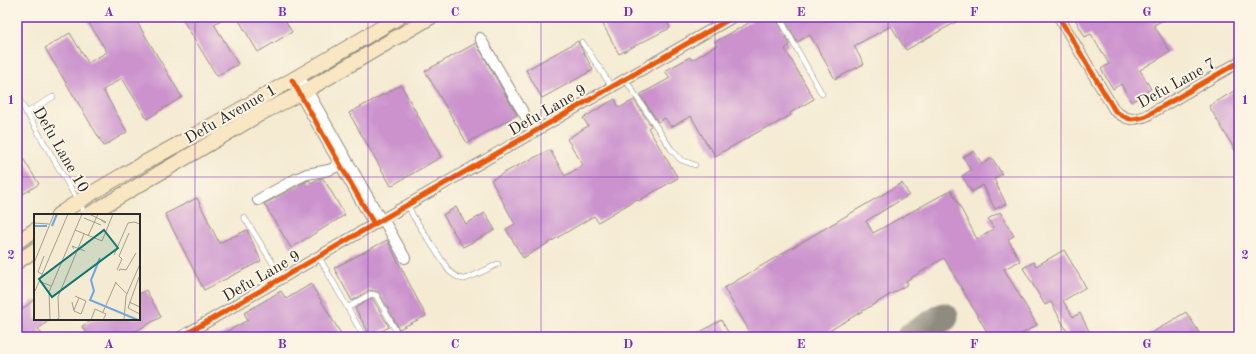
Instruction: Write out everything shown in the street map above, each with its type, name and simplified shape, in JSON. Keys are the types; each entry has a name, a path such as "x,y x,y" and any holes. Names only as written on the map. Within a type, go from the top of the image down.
{"main road":[{"name":"Defu Avenue 1","path":"60,214 399,17"},
{"name":"Defu Avenue 1","path":"89,214 260,114 303,92 430,17"},
{"path":"17,242 34,231"},
{"path":"17,262 34,251"}],"street":[{"name":"Defu Lane 9","path":"181,337 732,17"},
{"name":"Defu Lane 7","path":"1059,17 1115,111 1127,118 1136,119 1146,116 1239,62"},
{"path":"480,38 534,132"},
{"path":"296,78 340,165 405,258"},
{"path":"303,92 316,105 379,221"},
{"path":"258,200 301,176 329,170 340,165"}],"lane":[{"path":"779,17 822,94"},
{"path":"582,42 612,87"},
{"path":"625,79 671,149 681,160 695,165"},
{"name":"Defu Lane 10","path":"17,96 86,214"},
{"path":"26,113 52,97"},
{"path":"408,205 413,216 449,271 454,275 463,279 498,264"},
{"path":"244,217 282,278"},
{"path":"318,257 364,337"},
{"path":"347,308 372,294 376,295 396,331 393,336 390,337"}],"building":[{"path":"85,17 134,17 182,97 147,119 122,78 103,90 127,132 104,146 45,48 70,33 88,63 107,52"},
{"path":"181,17 226,17 214,24 238,64 217,76"},
{"path":"237,17 283,17 292,32 258,52"},
{"path":"599,17 665,17 670,28 619,54"},
{"path":"759,17 775,17 790,45 785,49 814,99 790,113 791,115 715,156 691,116 671,127 665,118 658,122 641,94 670,78 665,71 690,57 692,60 717,45 715,42"},
{"path":"784,17 965,17 906,50 891,26 854,46 864,64 835,79 810,35 797,42"},
{"path":"1074,17 1169,17 1154,25 1170,52 1140,70 1151,89 1131,102 1121,84 1113,89 1101,69 1109,64 1091,34 1085,37"},
{"path":"578,41 593,70 542,98 526,70"},
{"path":"476,43 517,115 467,143 425,71"},
{"path":"401,85 441,157 391,186 349,113"},
{"path":"1239,88 1239,157 1209,106"},
{"path":"615,99 619,108 634,100 651,126 648,128 678,178 638,201 637,199 598,222 594,216 523,258 506,229 515,224 491,180 550,150 565,176 583,165 567,139 588,126 583,118"},
{"path":"17,149 39,184 17,198"},
{"path":"974,151 982,164 992,158 1002,174 994,179 1006,204 995,209 983,185 972,192 962,176 971,170 963,157"},
{"path":"323,178 345,215 291,248 264,204 309,180 311,183"},
{"path":"902,183 909,195 866,221 873,233 951,190 977,239 994,229 988,219 1000,212 1014,236 1008,239 1020,261 1004,269 1037,325 1016,337 990,337 944,258 906,281 908,284 819,337 753,337 724,288"},
{"path":"197,198 219,243 247,230 261,261 204,290 165,214"},
{"path":"456,207 466,224 485,213 495,230 463,247 443,215"},
{"path":"387,240 426,316 399,329 379,292 369,290 352,301 334,268"},
{"path":"1064,250 1086,287 1063,301 1073,317 1080,313 1092,337 1070,337 1051,302 1045,305 1023,268 1034,262 1036,266"},
{"path":"311,284 343,337 217,337 248,320 244,313 281,291 286,299"},
{"path":"146,290 161,317 125,337 88,337 82,326 93,320 140,320 140,293"},
{"path":"372,298 389,327 371,337 355,308"},
{"path":"34,300 34,320 50,320 38,329 44,337 17,337 17,313"},
{"path":"1186,312 1202,337 1145,337"},
{"path":"721,320 731,337 692,337"}],"taxiway":[{"path":"911,337 944,317"}],"cycle path":[{"path":"181,337 733,17"},
{"path":"1059,17 1115,111 1129,119 1136,119 1146,116 1239,62"},
{"path":"292,80 374,224"}]}
